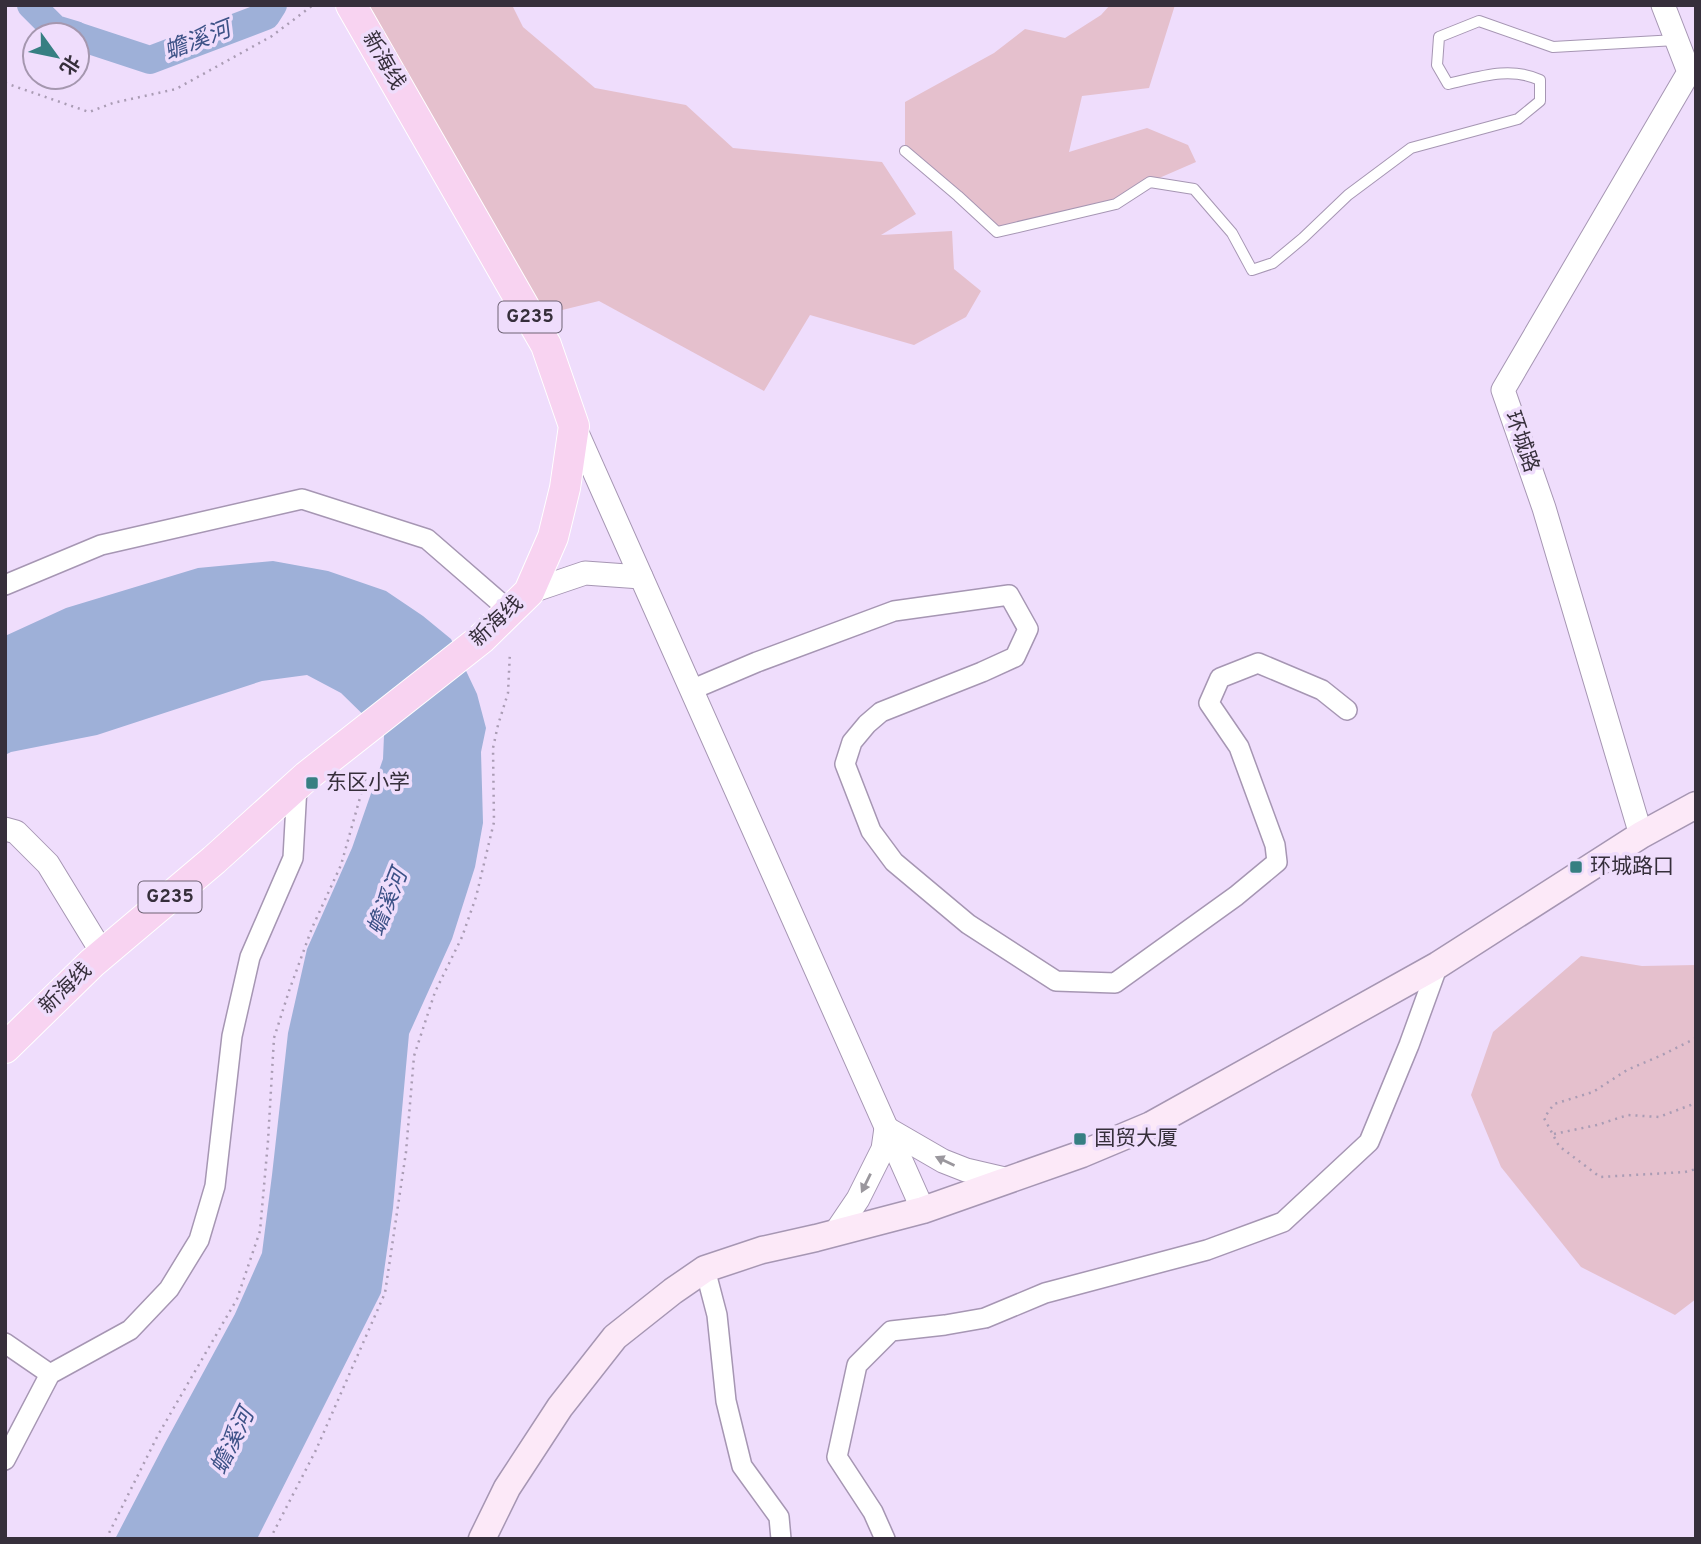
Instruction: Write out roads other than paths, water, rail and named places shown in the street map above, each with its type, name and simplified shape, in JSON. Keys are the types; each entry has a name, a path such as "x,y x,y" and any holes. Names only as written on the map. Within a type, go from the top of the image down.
{"main road":[{"name":"新海线","path":"5,1048 103,954 297,786 481,639 520,601 553,537 565,488 573,426 546,345 351,5"},
{"path":"482,1539 508,1488 560,1407 615,1337 705,1269 762,1250 923,1210 1083,1154 1151,1125 1438,965 1641,835 1696,805"}],"street":[{"name":"环城路","path":"1641,835 1544,508 1503,390 1689,72 1664,5"},
{"path":"573,426 923,1210"},
{"path":"5,585 101,545 302,499 428,539 520,601 585,573 640,577"},
{"path":"691,690 757,662 894,611 1009,595 1028,629 1015,657 881,712 852,742 845,764 871,831 894,862 968,924 1056,981 1115,983 1236,896 1277,862 1275,845 1239,747 1209,703 1220,678 1258,663 1322,690 1347,710"},
{"path":"5,1460 50,1374 130,1330 169,1289 199,1240 215,1186 232,1036 250,957 293,858 297,786"},
{"path":"5,829 16,832 48,863 103,954"},
{"path":"885,1539 873,1512 837,1457 857,1365 891,1331 985,1318 1045,1293 1207,1250 1283,1222 1369,1142 1438,965"},
{"path":"886,1128 943,1161 966,1170 1009,1180"},
{"path":"835,1233 858,1199 883,1149 886,1128"},
{"path":"705,1269 717,1315 726,1401 742,1466 779,1517 780,1539"},
{"path":"5,1343 50,1374"}],"lane":[{"path":"905,151 997,232 1116,204 1150,182 1194,189 1232,233 1252,270 1273,263 1348,195 1411,148 1518,119 1540,101 1540,80 1527,74 1498,72 1448,84 1437,65 1439,37 1479,21 1553,47 1677,40"}],"water":[{"path":"273,561 328,571 386,591 451,639 477,694 486,728 481,752 483,823 475,867 452,939 409,1034 393,1208 381,1293 257,1539 115,1539 235,1314 262,1253 288,1033 307,949 352,848 383,759 384,735 341,693 307,675 262,681 97,735 5,755 5,636 66,608 198,568"}],"waterway":[{"name":"蟾溪河","path":"31,5 47,21"},
{"name":"蟾溪河","path":"91,41 150,60 266,16 273,5"}],"place":[{"name":"东区小学","path":"312,783"},
{"name":"环城路口","path":"1576,867"},
{"name":"国贸大厦","path":"1080,1139"}]}
